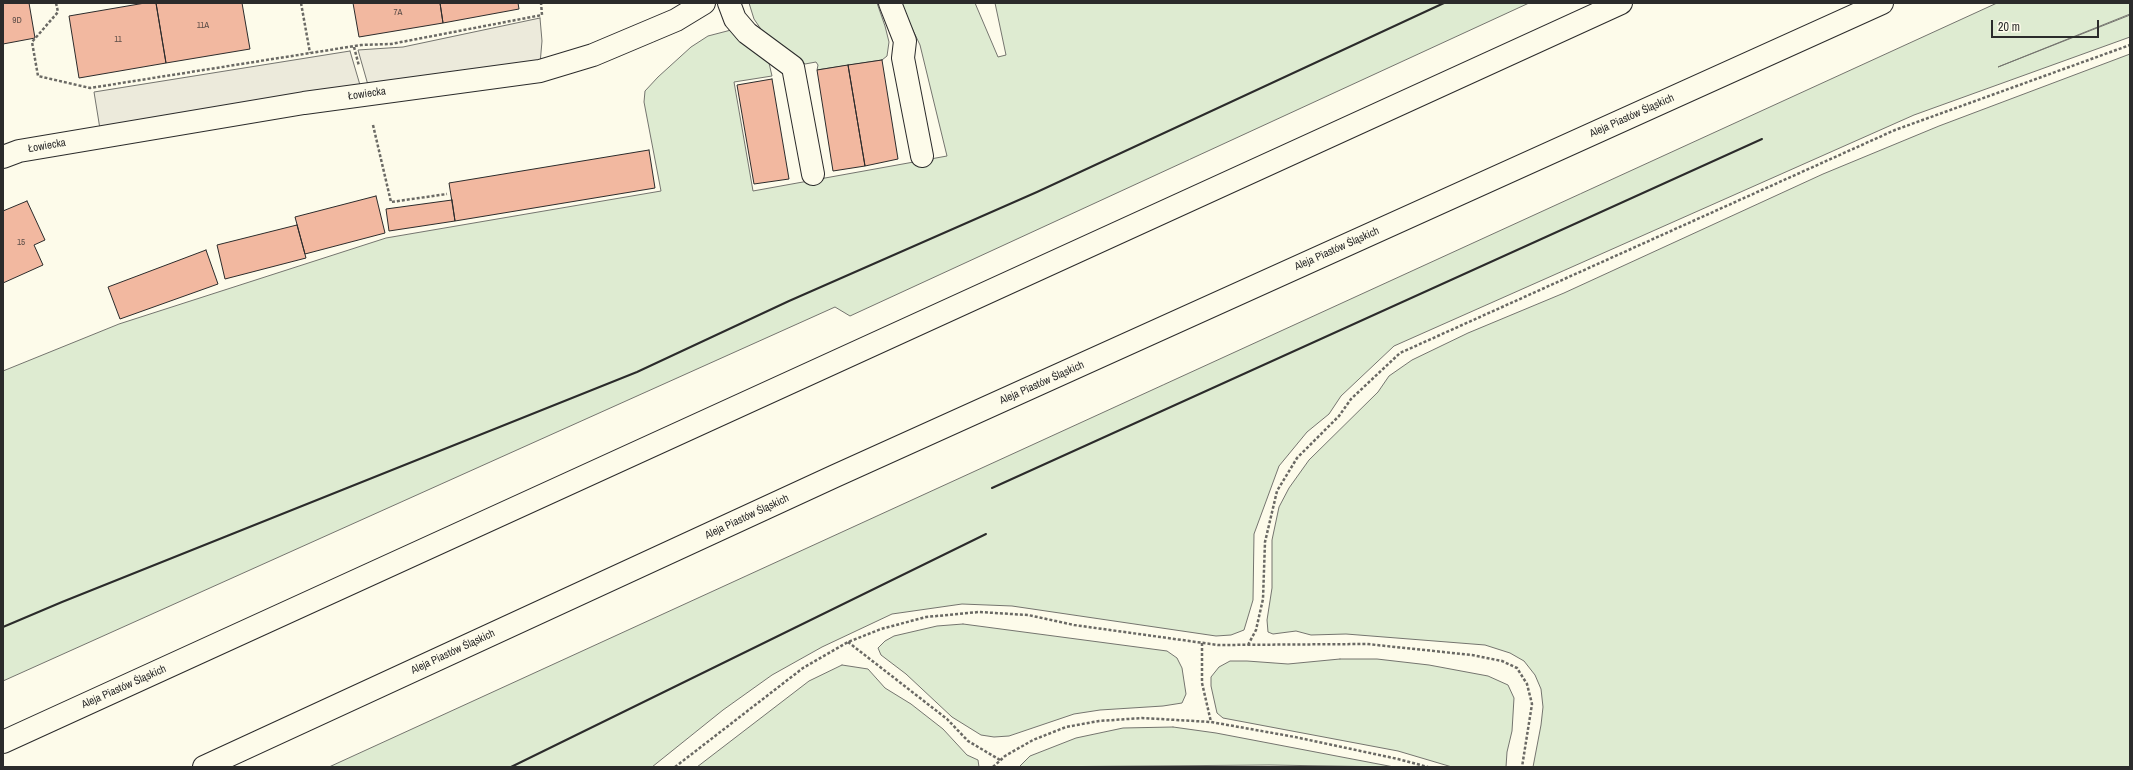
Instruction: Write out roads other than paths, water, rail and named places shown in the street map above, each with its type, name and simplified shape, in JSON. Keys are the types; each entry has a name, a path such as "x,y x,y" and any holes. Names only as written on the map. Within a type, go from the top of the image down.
{"main road":[{"name":"Łowiecka","path":"11,154 304,103 540,71 593,55 676,20 704,3"},
{"path":"729,3 735,19 747,32 794,67 813,174"},
{"path":"890,3 905,41 903,58 922,156"},
{"name":"Aleja Piastów Śląskich","path":"3,742 1621,3"},
{"name":"Aleja Piastów Śląskich","path":"204,767 828,480 1882,3"}]}
